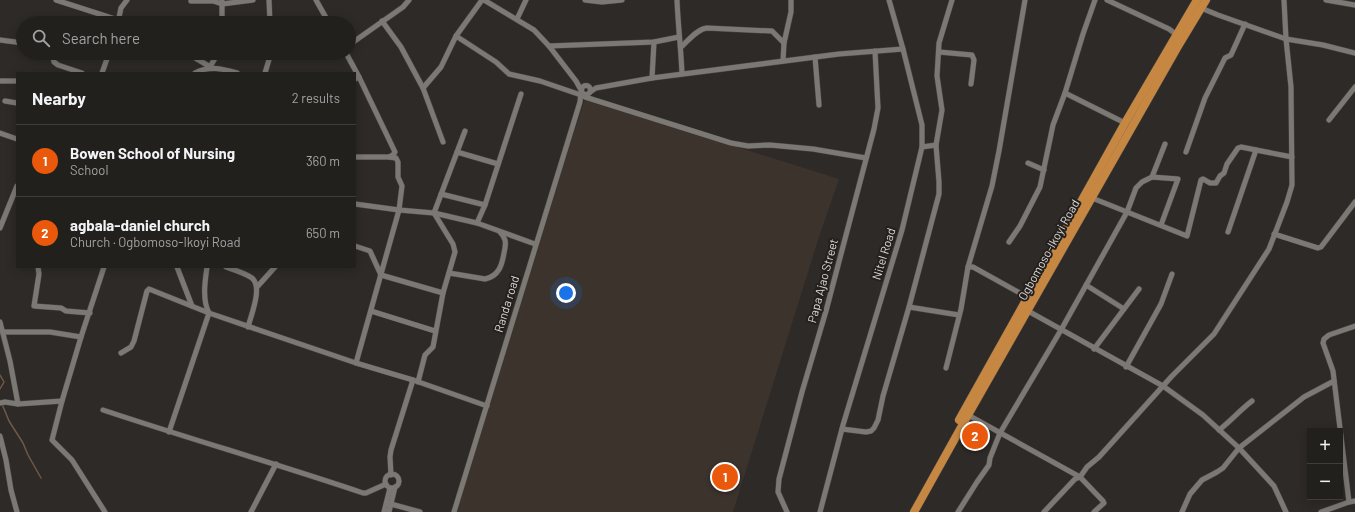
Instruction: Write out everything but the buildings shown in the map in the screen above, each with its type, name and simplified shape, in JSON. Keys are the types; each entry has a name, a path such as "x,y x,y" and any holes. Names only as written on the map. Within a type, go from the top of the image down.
{"main road":[{"name":"Ogbomoso-Ikoyi Road","path":"914,512 968,414 1027,297 1125,123 1196,3 1206,0"},
{"name":"Ogbomoso-Ikoyi Road","path":"908,512 993,364 1028,311 1092,198 1196,3"}],"street":[{"path":"56,0 101,16"},
{"path":"191,1 222,2 254,0"},
{"path":"269,0 270,16"},
{"path":"316,0 325,16"},
{"path":"356,40 403,7 409,0"},
{"path":"423,88 442,68 456,36 483,0 534,30 549,46 585,92"},
{"path":"517,19 526,0"},
{"path":"585,0 602,2 622,0"},
{"path":"677,0 682,74"},
{"path":"783,61 784,43 791,12 791,0"},
{"name":"Nitel Road","path":"820,512 842,429 902,230 922,147 922,125 889,0"},
{"path":"842,429 866,432 871,431 878,420 883,396 909,307 939,194 940,182 936,145 942,110 937,76 939,43 952,0"},
{"path":"946,368 960,315 968,267 984,214 999,151 1023,0"},
{"path":"1009,242 1020,226 1040,187 1053,125 1095,0"},
{"path":"1107,0 1169,29 1177,35"},
{"path":"1044,512 1074,479 1080,477 1087,467 1214,334 1269,249 1292,185 1291,87 1284,0"},
{"path":"1326,0 1355,5"},
{"path":"119,16 124,1"},
{"path":"222,2 222,16"},
{"path":"1196,3 1218,15 1286,39 1323,45 1355,53"},
{"path":"382,21 401,47 423,88 443,142"},
{"path":"1186,152 1205,98 1225,58 1231,56 1245,24"},
{"path":"681,47 698,32 707,28 772,31 784,43"},
{"path":"456,36 496,62 509,74 585,92 731,143 748,146 770,144 813,149 866,158"},
{"path":"549,46 654,42 679,38"},
{"path":"0,40 16,42"},
{"path":"652,78 654,42"},
{"path":"585,92 596,88 652,78 814,57 903,49"},
{"name":"Papa Ajao Street","path":"787,512 778,492 779,478 826,311 874,129 878,108 875,51"},
{"path":"939,52 972,55 974,60 971,84"},
{"path":"814,57 818,105"},
{"path":"54,60 58,65 79,72"},
{"path":"102,72 107,60"},
{"path":"199,60 211,67 234,72"},
{"path":"197,72 211,67 214,60"},
{"path":"266,72 269,60"},
{"path":"349,60 354,72"},
{"path":"357,78 395,152 389,157"},
{"path":"0,81 16,81"},
{"path":"1330,120 1355,87"},
{"name":"Randa road","path":"454,512 488,406 535,244 580,102 585,92"},
{"path":"1065,93 1125,123"},
{"path":"477,223 485,205 521,94"},
{"path":"5,101 16,103"},
{"path":"434,213 465,131"},
{"path":"0,133 16,139"},
{"path":"1152,177 1165,144"},
{"path":"922,147 936,145"},
{"path":"1092,198 1187,236 1201,180 1203,179 1216,183 1224,173 1227,164 1238,148 1292,156"},
{"path":"1228,232 1256,150"},
{"path":"457,152 498,164"},
{"path":"356,157 396,158 398,162 398,177 402,186 399,210 356,363"},
{"path":"1028,163 1044,170"},
{"path":"958,512 989,465 990,458 1000,433 1061,330 1127,212 1136,188 1142,182 1152,177 1178,179 1161,225"},
{"path":"441,194 485,205"},
{"path":"0,228 15,197"},
{"path":"1274,234 1318,248 1321,247 1355,202"},
{"path":"356,204 434,213 477,223 535,244"},
{"path":"391,475 391,450 425,355 432,347 443,293 455,252 455,248 434,213"},
{"path":"449,273 485,280 494,275 502,265 505,245 505,240 500,232"},
{"path":"356,246 370,251 381,275 443,293"},
{"path":"968,267 973,267 1027,297"},
{"path":"38,268 39,274 34,306 61,308 66,311 90,313"},
{"path":"104,268 81,337 52,440 72,460 105,512"},
{"path":"177,268 192,306"},
{"path":"169,432 209,314 206,303 205,278 207,268"},
{"path":"228,268 251,277 255,281 257,287 257,294 248,327"},
{"path":"257,287 274,268"},
{"path":"1126,367 1161,304 1172,274"},
{"path":"1086,285 1124,310"},
{"path":"121,353 131,347 134,341 147,291 149,289 209,314 488,406"},
{"path":"1094,349 1139,289"},
{"path":"909,307 960,315"},
{"path":"371,311 435,331"},
{"path":"1028,311 1126,367 1163,386 1203,415 1239,448 1274,486 1286,512"},
{"path":"0,322 10,361 18,404"},
{"path":"1349,502 1333,371 1323,344 1324,339 1329,335 1355,326"},
{"path":"3,332 50,332 81,337"},
{"path":"1182,512 1187,498 1202,480 1223,468 1239,448 1304,397 1334,380"},
{"path":"0,403 5,402 18,404 62,401"},
{"path":"1219,430 1235,417 1239,410 1252,401"},
{"path":"103,410 363,493 386,484"},
{"path":"968,414 1080,477 1104,503 1094,512"},
{"path":"0,436 17,512"},
{"path":"251,512 276,464"},
{"path":"386,484 386,478 391,475"},
{"path":"384,512 389,503 393,488 398,484 398,480 395,476 391,475"},
{"path":"386,484 393,488"},
{"path":"1321,512 1355,501"},
{"path":"389,503 389,512"},
{"path":"389,503 420,512"}],"shaded area":[{"path":"585,99 839,179 818,240 733,512 457,512"}],"waterway":[{"path":"0,375 4,382 0,389"},
{"path":"2,404 9,421 23,443 41,478"}],"place":[{"name":"agbala-daniel church","path":"975,436"},
{"name":"Bowen School of Nursing","path":"725,477"}]}
